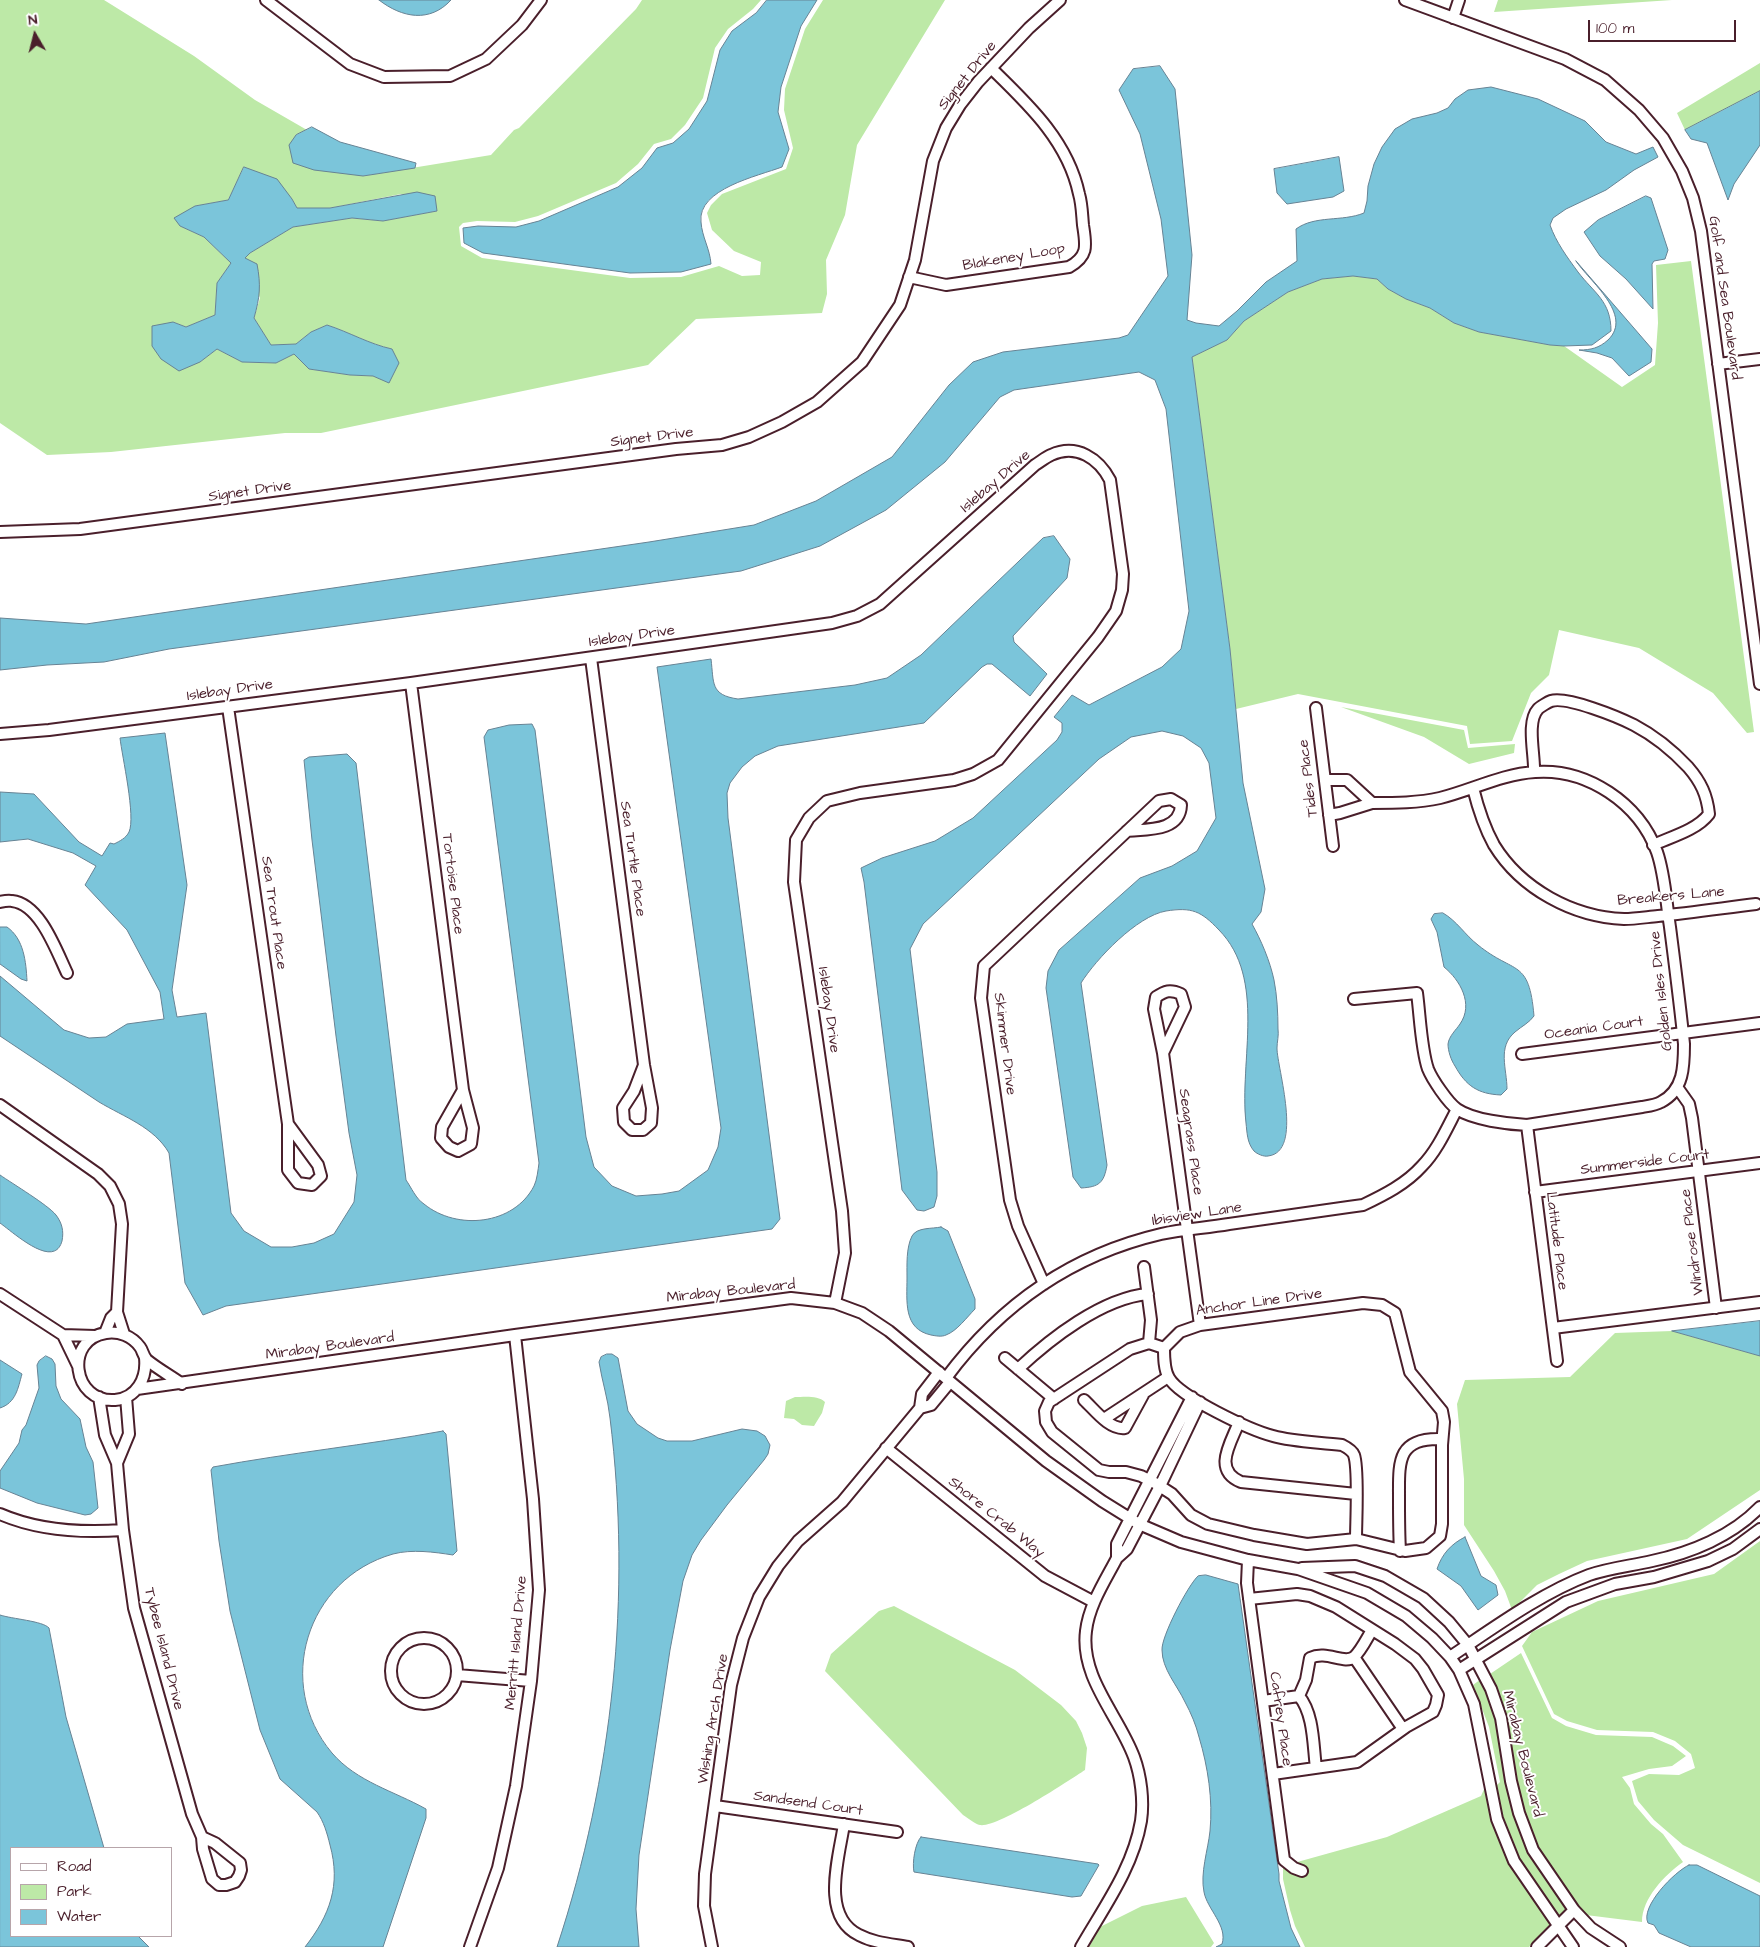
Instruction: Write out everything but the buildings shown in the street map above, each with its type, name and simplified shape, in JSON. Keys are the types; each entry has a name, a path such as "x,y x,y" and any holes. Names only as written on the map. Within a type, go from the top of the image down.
{"street":[{"path":"266,0 350,64 384,77 450,76 486,59 522,25 541,0"},
{"name":"Signet Drive","path":"0,532 80,530 722,445 750,436 782,422 817,402 841,382 862,362 883,332 900,305 910,277 915,260 925,197 936,153 946,128 960,105 991,68 1028,28 1060,0"},
{"path":"1404,0 1453,18 1459,0"},
{"name":"Golf and Sea Boulevard","path":"1453,18 1565,60 1605,80 1640,110 1663,138 1682,171 1693,198 1699,223 1760,677"},
{"name":"Blakeney Loop","path":"910,277 946,285 1069,267 1080,261 1085,252 1079,194 1069,166 1053,134 1032,108 991,68"},
{"path":"1718,364 1760,359"},
{"name":"Islebay Drive","path":"0,734 49,730 411,683 832,623 856,616 880,604 1034,465 1053,454 1072,451 1090,456 1103,468 1110,480 1123,574 1122,590 1116,611 1098,638 998,760 974,774 954,780 860,793 827,801 809,818 796,840 794,882 842,1211 845,1253 835,1303"},
{"name":"Sea Turtle Place","path":"590,658 644,1065 652,1108 651,1123 644,1130 632,1130 624,1122 623,1108 634,1091 644,1065"},
{"name":"Tortoise Place","path":"411,683 463,1090 473,1128 471,1144 458,1151 449,1147 441,1138 442,1127 463,1090"},
{"path":"1534,772 1533,718 1538,709 1551,701 1567,701 1607,713 1635,725 1673,753 1688,767 1707,797 1709,814 1706,818 1686,830 1653,845"},
{"name":"Sea Trout Place","path":"228,707 288,1124 288,1170 298,1183 312,1185 321,1176 318,1165 288,1124"},
{"name":"Tides Place","path":"1316,708 1333,846"},
{"name":"Golden Isles Drive","path":"1372,802 1406,803 1438,798 1494,780 1534,772 1557,771 1583,778 1617,797 1641,822 1656,852 1663,880 1682,1032 1684,1065 1677,1087"},
{"path":"1325,780 1348,780 1372,802 1329,815"},
{"name":"Breakers Lane","path":"1473,788 1484,823 1494,844 1505,860 1520,876 1551,899 1587,913 1624,919 1756,904"},
{"name":"Skimmer Drive","path":"1044,1284 1018,1226 1010,1200 981,998 984,966 1127,831 1159,801 1171,799 1181,806 1181,813 1174,823 1167,826 1127,831"},
{"path":"0,902 12,901 26,906 36,915 48,933 67,973"},
{"name":"Seagrass Place","path":"1163,1053 1185,1007 1181,994 1174,991 1165,991 1156,997 1154,1009 1163,1053 1200,1325"},
{"path":"1354,1000 1417,993 1429,1069 1450,1102 1457,1109 1481,1118 1511,1124 1527,1124 1642,1107 1661,1102 1677,1087"},
{"name":"Oceania Court","path":"1522,1054 1760,1023"},
{"name":"Windrose Place","path":"1677,1087 1689,1104 1716,1308"},
{"path":"0,1105 98,1174 110,1186 119,1204 122,1224 116,1312 124,1334"},
{"name":"Ibisview Lane","path":"945,1377 976,1340 1002,1314 1068,1269 1120,1246 1162,1234 1363,1205 1387,1194 1422,1167 1438,1144 1457,1109"},
{"name":"Latitude Place","path":"1527,1124 1557,1361"},
{"name":"Summerside Court","path":"1535,1192 1760,1163"},
{"path":"1144,1267 1151,1320 1149,1343"},
{"path":"0,1294 63,1335 78,1366"},
{"path":"1018,1369 1045,1346 1095,1313 1124,1300 1148,1294"},
{"name":"Mirabay Boulevard","path":"126,1397 137,1389 791,1298 835,1303 862,1313 889,1331 1046,1461 1130,1519 1181,1542 1248,1560 1298,1569 1367,1593 1406,1616 1432,1638 1450,1657 1459,1670 1474,1704 1479,1719 1497,1819 1514,1861 1573,1947"},
{"path":"1553,1328 1760,1302"},
{"name":"Anchor Line Drive","path":"1054,1398 1049,1402 1045,1411 1046,1422 1052,1432 1099,1470 1126,1472 1149,1480 1172,1494 1192,1515 1208,1524 1254,1535 1307,1544 1356,1539 1400,1550 1416,1551 1426,1548 1440,1536 1442,1524 1442,1439 1444,1422 1442,1411 1410,1372 1395,1313 1382,1305 1363,1303 1200,1325 1180,1332 1164,1348"},
{"path":"116,1312 100,1335 86,1344 80,1354 79,1376 83,1385 99,1397 117,1400 126,1397"},
{"path":"63,1335 100,1335 114,1332 124,1334 134,1340 141,1348 145,1358 146,1369 143,1380 137,1389"},
{"name":"Merritt Island Drive","path":"470,1947 498,1868 514,1795 531,1681 539,1590 533,1499 515,1335"},
{"path":"1005,1358 1054,1398 1130,1349 1149,1343 1164,1348 1168,1377 1183,1391 1196,1399 1239,1422 1273,1436 1342,1445 1348,1448 1354,1454 1356,1466 1356,1539"},
{"path":"145,1358 182,1384"},
{"name":"Wishing Arch Drive","path":"920,1408 931,1405 945,1377"},
{"name":"Wishing Arch Drive","path":"712,1947 704,1898 705,1874 731,1685 743,1638 759,1597 778,1566 798,1541 842,1502 920,1408 922,1394 945,1377"},
{"path":"1104,1419 1168,1377"},
{"path":"1084,1400 1115,1427 1125,1428 1143,1395"},
{"name":"Tybee Island Drive","path":"99,1397 107,1439 117,1463 134,1608 192,1814 202,1837 203,1849 212,1879 219,1884 226,1885 235,1882 241,1870 240,1863 214,1843 202,1837"},
{"name":"Tybee Island Drive","path":"117,1463 128,1437 126,1397"},
{"path":"1117,1558 1117,1544 1149,1480 1196,1399"},
{"path":"1081,1947 1127,1868 1141,1820 1140,1781 1134,1757 1088,1663 1085,1649 1086,1630 1094,1602 1117,1558 1127,1549 1160,1486 1196,1399"},
{"path":"1239,1422 1224,1459 1228,1474 1234,1479 1241,1482 1356,1494"},
{"path":"107,1439 114,1440 128,1437"},
{"path":"1400,1550 1400,1460 1410,1446 1416,1442 1442,1439"},
{"name":"Shore Crab Way","path":"886,1448 1045,1576 1094,1602"},
{"path":"1450,1657 1538,1600 1562,1587 1611,1568 1676,1555 1705,1544 1728,1532 1760,1507"},
{"path":"0,1514 17,1521 51,1529 77,1532 124,1530"},
{"path":"1459,1670 1566,1602 1615,1584 1654,1577 1708,1561 1733,1549 1760,1529"},
{"name":"Cafrey Place","path":"1248,1560 1247,1583 1284,1860 1294,1868 1302,1871"},
{"name":"Mirabay Boulevard","path":"1298,1569 1355,1566 1385,1576 1423,1598 1449,1622 1468,1645 1491,1689 1501,1718 1511,1781 1519,1813 1533,1850 1574,1910 1591,1928 1620,1947"},
{"path":"1250,1599 1297,1594 1310,1596 1336,1607 1415,1659 1438,1695 1432,1712 1357,1762 1273,1774"},
{"path":"1299,1696 1306,1680 1310,1658 1317,1655 1326,1655 1348,1660 1354,1657 1372,1630"},
{"path":"427,1638 437,1641 449,1651 456,1665 456,1675 453,1686 447,1695 437,1701 426,1704 415,1703 405,1698 397,1690 392,1680 391,1668 399,1650 412,1641 427,1638"},
{"path":"1354,1657 1404,1729"},
{"path":"456,1675 531,1681"},
{"path":"1263,1701 1299,1696"},
{"path":"1299,1696 1305,1703 1308,1712 1316,1768"},
{"name":"Sandsend Court","path":"715,1806 897,1832"},
{"path":"844,1824 834,1888 836,1906 843,1924 858,1935 878,1942 908,1947"},
{"path":"1537,1947 1574,1910"}],"green space":[{"path":"0,0 104,0 194,56 255,100 307,130 296,135 363,176 491,155 636,9 642,0 761,0 728,29 715,48 703,98 685,125 671,139 654,144 638,164 616,183 538,216 515,222 477,221 463,223 459,227 461,246 482,258 630,278 681,277 719,266 742,276 760,275 761,262 734,251 712,230 707,213 711,205 722,194 786,169 793,148 784,110 785,89 805,29 823,0 945,0 857,145 845,215 826,260 827,294 822,313 696,319 648,365 321,433 285,433 111,452 47,455 0,423","holes":["244,167 292,199 297,208 330,208 401,194 437,211 383,221 352,218 293,227 244,258 260,298 254,318 271,345 296,344 311,332 327,325 392,349 389,382 373,376 350,375 309,369 294,354 276,363 242,362 217,349 200,362 173,322 186,327 215,315 217,283 231,263 204,237 180,226 195,206 228,200"]},
{"path":"1498,0 1672,0 1494,12"},
{"path":"1760,63 1760,91 1685,130 1677,113"},
{"path":"1691,261 1754,732 1747,733 1713,693 1639,648 1559,630 1549,675 1531,693 1512,741 1470,744 1467,726 1298,694 1236,709 1192,357 1227,340 1244,321 1288,292 1322,279 1353,276 1377,279 1388,289 1406,299 1430,308 1454,323 1479,332 1564,346 1622,387 1655,365 1658,323 1656,265"},
{"path":"1341,707 1464,730 1468,748 1515,744 1514,753 1469,764 1424,737"},
{"path":"1672,1331 1760,1356 1760,1490 1687,1539 1587,1561 1537,1585 1512,1610 1505,1591 1494,1571 1464,1525 1464,1479 1457,1404 1465,1380 1570,1377 1615,1333"},
{"path":"795,1397 815,1397 825,1402 822,1413 814,1426 802,1425 794,1419 784,1418 786,1401"},
{"path":"1760,1541 1760,1883 1683,1845 1654,1820 1638,1801 1632,1781 1649,1774 1679,1775 1695,1768 1691,1754 1675,1741 1653,1732 1597,1730 1567,1721 1554,1714 1522,1646 1532,1632 1598,1601 1714,1574"},
{"path":"894,1606 1015,1670 1061,1705 1076,1721 1082,1733 1087,1748 1085,1770 1017,1812 989,1824 980,1825 963,1815 825,1671 831,1654 879,1611"},
{"path":"1521,1653 1552,1718 1566,1726 1596,1735 1652,1737 1673,1746 1686,1756 1672,1766 1649,1769 1622,1777 1630,1788 1634,1804 1651,1824 1663,1834 1683,1862 1662,1880 1650,1896 1643,1913 1642,1922 1586,1915 1545,1861 1537,1846 1520,1798 1500,1701 1490,1674"},
{"path":"1481,1679 1496,1720 1506,1782 1528,1852 1567,1909 1558,1918 1518,1858 1502,1817 1495,1787 1500,1782 1489,1727 1473,1685"},
{"path":"1485,1787 1493,1821 1509,1863 1551,1925 1529,1947 1305,1947 1290,1910 1283,1879 1283,1866 1387,1837 1481,1796"},
{"path":"1186,1897 1214,1943 1211,1947 1089,1947 1100,1927 1142,1906"}],"water":[{"path":"379,0 451,0 434,12 416,15 397,11"},
{"path":"767,0 817,0 801,26 781,87 778,112 789,149 782,167 731,185 719,192 702,211 701,222 711,264 681,272 630,273 483,253 464,243 463,228 478,226 516,227 539,221 618,187 642,168 657,148 673,143 689,129 707,101 720,50 732,31 756,13"},
{"path":"1160,66 1175,89 1192,255 1187,320 1196,323 1219,326 1266,282 1297,261 1296,229 1320,220 1356,216 1364,213 1374,164 1382,147 1395,129 1412,119 1437,113 1448,108 1455,99 1468,90 1491,87 1538,99 1585,121 1606,142 1636,154 1653,147 1658,157 1634,170 1606,190 1566,209 1553,218 1550,225 1566,255 1600,298 1608,312 1611,331 1592,345 1550,345 1479,332 1454,323 1430,308 1406,299 1388,289 1377,279 1353,276 1322,279 1288,292 1244,321 1227,340 1192,357 1230,649 1243,783 1265,889 1261,912 1252,924 1268,958 1276,992 1278,1010 1277,1048 1284,1090 1287,1125 1285,1140 1279,1151 1268,1156 1259,1154 1250,1145 1248,1137 1245,1099 1247,996 1242,972 1234,950 1207,918 1189,910 1166,911 1143,921 1118,940 1097,962 1081,983 1107,1165 1100,1183 1092,1187 1081,1188 1073,1177 1046,988 1048,971 1059,950 1140,878 1172,866 1197,851 1216,818 1209,763 1201,748 1183,736 1162,731 1131,737 1099,759 923,924 910,949 937,1172 937,1196 934,1207 924,1211 917,1210 902,1190 861,868 882,858 935,841 973,818 1057,740 1062,732 1062,723 1054,717 1072,695 1089,705 1162,667 1181,649 1189,611 1166,409 1155,380 1139,372 1014,390 1000,397 945,462 886,510 820,546 741,571 169,649 104,662 0,670 0,618 86,624 754,525 816,501 892,457 949,385 973,362 1003,352 1119,338 1128,335 1168,276 1161,219 1140,134 1119,90 1133,69"},
{"path":"1760,91 1760,145 1734,184 1728,200 1707,143 1691,139 1685,130"},
{"path":"312,127 340,142 416,163 415,168 363,176 314,170 293,163 289,145 296,135"},
{"path":"1339,157 1344,191 1333,197 1287,204 1277,193 1274,169"},
{"path":"244,167 277,179 297,208 330,208 417,192 435,196 437,211 383,221 352,218 293,227 245,258 257,264 259,291 254,318 271,345 296,344 311,332 327,325 392,349 399,363 389,383 373,376 350,375 309,369 294,354 276,363 242,362 217,349 200,362 179,371 161,359 152,346 152,326 173,322 186,327 215,315 217,283 231,263 204,237 180,226 174,218 195,206 228,200"},
{"path":"1646,196 1651,198 1668,250 1665,259 1654,261 1652,264 1653,309 1626,279 1600,256 1584,232 1598,220"},
{"path":"1576,261 1652,349 1651,362 1629,376 1612,358 1579,350 1595,348 1608,340 1615,330 1616,320 1613,309 1607,299"},
{"path":"1054,536 1070,559 1067,578 1013,636 1014,642 1047,674 1030,696 992,664 987,664 924,723 778,746 755,756 742,767 730,783 727,793 728,818 780,1219 772,1229 226,1306 203,1315 185,1283 169,1153 163,1144 147,1129 99,1102 0,1036 0,976 64,1030 89,1038 106,1037 127,1024 164,1019 160,992 127,930 85,885 96,866 73,853 28,839 0,842 0,792 34,794 79,842 102,856 110,843 114,844 126,836 131,824 130,800 120,738 165,733 187,885 172,990 177,1017 206,1013 231,1213 244,1231 271,1247 292,1247 314,1243 334,1234 354,1202 357,1175 349,1133 336,1036 304,760 309,757 347,754 356,763 406,1180 421,1202 437,1213 452,1218 484,1220 499,1216 513,1209 525,1199 534,1186 539,1163 484,737 488,730 509,725 532,724 535,730 586,1137 594,1167 612,1186 636,1196 679,1191 708,1170 718,1147 721,1128 657,667 711,659 713,681 718,691 738,699 855,685 887,678 921,655 1043,538"},
{"path":"1443,913 1453,920 1478,945 1518,970 1524,976 1528,985 1534,1016 1509,1038 1506,1044 1504,1059 1507,1089 1501,1095 1479,1091 1468,1084 1459,1073 1450,1055 1449,1041 1460,1024 1466,1008 1460,985 1444,967 1437,932 1431,919 1434,914"},
{"path":"0,927 7,927 21,944 25,959 27,981 21,979 0,964"},
{"path":"0,1175 38,1200 56,1215 63,1230 62,1241 58,1249 51,1252 33,1247 0,1223"},
{"path":"941,1227 948,1231 975,1299 975,1309 962,1324 944,1336 931,1335 915,1327 907,1305 907,1262 912,1236 917,1231"},
{"path":"1760,1321 1760,1356 1672,1331"},
{"path":"612,1354 618,1358 628,1411 637,1424 658,1438 667,1441 692,1441 742,1429 757,1431 765,1436 770,1445 764,1460 701,1540 692,1555 683,1581 670,1650 639,1855 636,1909 639,1947 557,1947 576,1883 592,1818 604,1752 613,1685 618,1618 619,1551 610,1418 599,1362 601,1357"},
{"path":"46,1356 52,1359 55,1364 56,1386 61,1399 80,1419 86,1447 93,1462 98,1508 91,1514 85,1515 37,1503 0,1488 0,1471 19,1443 22,1430 26,1425 39,1388 37,1365"},
{"path":"0,1360 22,1374 18,1390 13,1399 10,1403 0,1408"},
{"path":"443,1431 446,1434 457,1551 453,1555 400,1552 363,1567 339,1586 320,1610 308,1637 303,1666 305,1696 314,1726 332,1753 364,1779 426,1809 426,1818 383,1947 305,1947 321,1923 331,1899 334,1886 333,1860 326,1832 317,1812 280,1779 260,1730 230,1611 219,1541 211,1470 213,1467 242,1462"},
{"path":"1465,1537 1481,1576 1496,1585 1498,1595 1478,1610 1461,1586 1437,1569 1448,1550"},
{"path":"1206,1575 1238,1584 1279,1881 1291,1928 1300,1947 1216,1947 1222,1944 1222,1931 1206,1898 1203,1885 1211,1819 1207,1772 1195,1724 1164,1664 1162,1650 1170,1623 1188,1590 1198,1576"},
{"path":"0,1615 40,1624 49,1628 66,1717 104,1847 10,1847 10,1937 139,1937 149,1947 0,1947"},
{"path":"921,1837 1099,1865 1081,1896 1072,1897 914,1872 914,1853"},
{"path":"1689,1865 1697,1865 1760,1896 1760,1947 1691,1947 1659,1933 1654,1925 1648,1923 1649,1908 1654,1899 1667,1882"}]}
